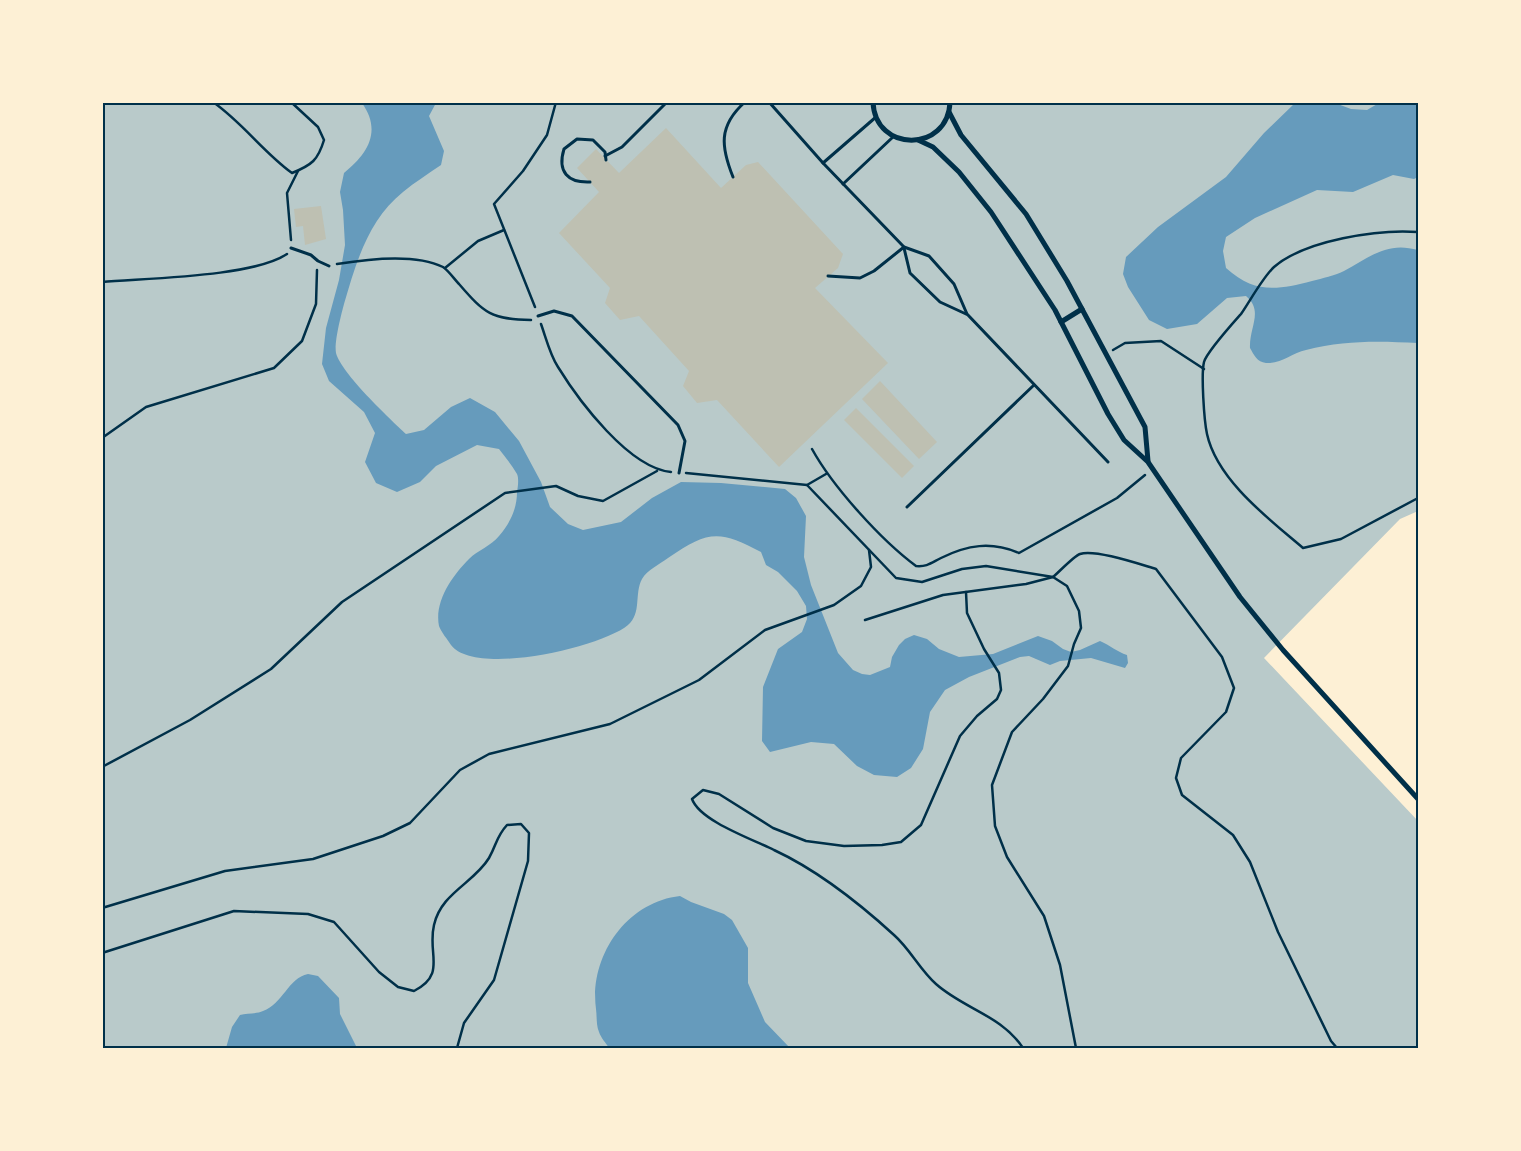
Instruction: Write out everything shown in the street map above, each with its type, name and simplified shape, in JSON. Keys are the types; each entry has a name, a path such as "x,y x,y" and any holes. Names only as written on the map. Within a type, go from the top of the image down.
{"street":[{"path":"873,103 876,117 886,131 906,141 918,140 938,131 949,112 950,102"},
{"path":"949,112 961,135 1026,214 1082,309 1145,427 1148,462"},
{"path":"918,140 933,147 959,172 991,212 1032,271 1061,322 1108,414 1124,440 1148,462 1240,597 1283,650 1418,799"},
{"path":"1061,322 1082,309"}],"lane":[{"path":"590,182 578,182 565,173 562,166 564,149 569,143 585,138 600,145 606,158 617,152 667,102"},
{"path":"733,177 726,159 725,129 734,112 744,102"},
{"path":"769,102 823,163 904,248 929,256 954,284 967,314 1108,462"},
{"path":"823,163 876,117"},
{"path":"843,184 893,136"},
{"path":"291,248 311,255 329,266"},
{"path":"828,276 860,278 879,267 904,248"},
{"path":"904,248 910,273 940,302 967,314"},
{"path":"539,318 554,311 566,312 576,319 678,425 685,441 679,473"},
{"path":"907,507 1034,385"}],"path":[{"path":"214,102 226,111 275,161 292,173 298,171 319,156 324,140 318,127 291,102"},
{"path":"102,282 249,269 279,260 291,248 292,229 287,193 298,171"},
{"path":"445,268 478,242 504,230"},
{"path":"1418,232 1400,230 1335,240 1298,252 1273,268 1204,361 1207,434 1224,472 1256,508 1303,548 1341,539 1418,498"},
{"path":"329,266 372,258 429,262 445,268 480,308 502,319 539,318"},
{"path":"102,438 146,407 274,368 302,341 316,304 318,261"},
{"path":"1106,353 1125,343 1161,341 1204,369"},
{"path":"812,449 826,474 865,517 907,560 916,566 926,567 967,547 986,545 1004,547 1019,553 1117,498 1152,469"},
{"path":"102,767 190,720 271,669 342,602 505,493 556,486 578,496 603,501 657,470"},
{"path":"807,485 896,578 922,582 962,569 986,566 1053,577 1067,586 1079,611 1081,628 1068,666 1043,699 1012,732 992,785 995,826 1007,857 1044,916 1060,964 1076,1048"},
{"path":"102,908 225,871 313,859 384,836 410,823 460,770 489,754 610,724 699,680 765,630 834,605 861,586 872,567 869,549"},
{"path":"865,620 917,602 966,592 1026,584 1053,577 1078,554 1098,552 1119,560 1156,569 1222,657 1234,688 1226,712 1181,758 1176,778 1182,795 1233,835 1250,862 1278,932 1331,1041 1337,1048"},
{"path":"966,592 967,613 984,649 999,673 1001,690 997,699 977,716 960,736 920,825 902,842 882,845 844,846 806,841 772,828 719,794 703,790 692,799 694,806 705,816 778,852 829,883 895,936 936,984 1002,1025 1016,1037 1023,1048"},
{"path":"102,953 234,910 308,914 334,922 379,972 398,987 414,991 427,984 434,973 434,924 448,897 475,874 489,858 497,837 507,825 521,824 529,833 528,861 523,879 494,980 464,1023 457,1048"}],"shaded area":[{"path":"103,103 1418,103 1418,511 1400,519 1264,658 1418,821 1418,1048 103,1048"}],"water":[{"path":"362,103 436,103 429,116 444,151 441,165 408,188 391,203 372,229 353,273 337,336 336,353 347,372 406,434 424,430 451,407 470,398 495,412 519,441 541,482 550,507 568,524 583,530 621,522 652,498 681,482 721,483 785,489 796,498 806,516 804,557 811,585 838,653 853,670 862,674 870,675 890,667 892,657 899,645 905,639 914,635 927,639 939,649 959,657 993,654 1038,636 1052,641 1071,652 1100,641 1127,655 1128,663 1125,668 1091,658 1060,661 1050,665 1029,656 1020,657 969,677 945,690 930,712 923,749 911,768 897,777 874,775 857,766 834,744 811,742 770,752 762,741 763,687 778,649 802,632 807,619 806,606 797,591 778,572 766,565 761,552 734,539 713,536 693,542 647,573 642,579 638,591 635,615 632,620 628,625 614,633 593,642 539,655 511,659 485,658 464,654 451,645 439,626 439,607 442,598 451,581 463,565 496,539 506,526 516,504 518,478 513,467 499,449 477,445 436,466 420,482 397,492 376,483 365,462 375,433 364,412 329,381 322,364 326,328 339,280 345,245 340,192 344,173 366,150 371,132 368,113"},
{"path":"1295,103 1335,103 1351,109 1367,110 1379,103 1418,103 1418,177 1414,179 1393,175 1353,192 1317,190 1255,218 1226,237 1223,251 1226,268 1247,282 1257,286 1277,288 1336,274 1388,249 1407,248 1418,250 1418,343 1334,344 1296,353 1277,362 1266,363 1258,360 1250,348 1255,314 1251,302 1246,296 1227,298 1197,324 1167,329 1149,320 1128,287 1123,274 1126,257 1158,227 1226,177 1264,133"},
{"path":"680,896 724,914 732,920 748,948 748,983 765,1022 790,1048 609,1048 598,1029 595,989 605,952 615,935 643,909 661,900"},
{"path":"308,974 318,976 339,998 340,1014 357,1048 226,1048 232,1027 240,1015 261,1012 270,1008 295,980"}],"building":[{"path":"666,128 721,188 746,165 758,162 843,254 838,268 815,288 888,363 779,467 717,400 697,403 683,386 689,371 639,316 620,320 605,303 610,288 559,233 599,192 577,168 596,149 619,173"},
{"path":"321,206 326,239 305,245 303,226 296,227 294,209"},
{"path":"880,381 937,442 919,459 862,399"},
{"path":"856,408 914,466 902,478 844,420"}]}
